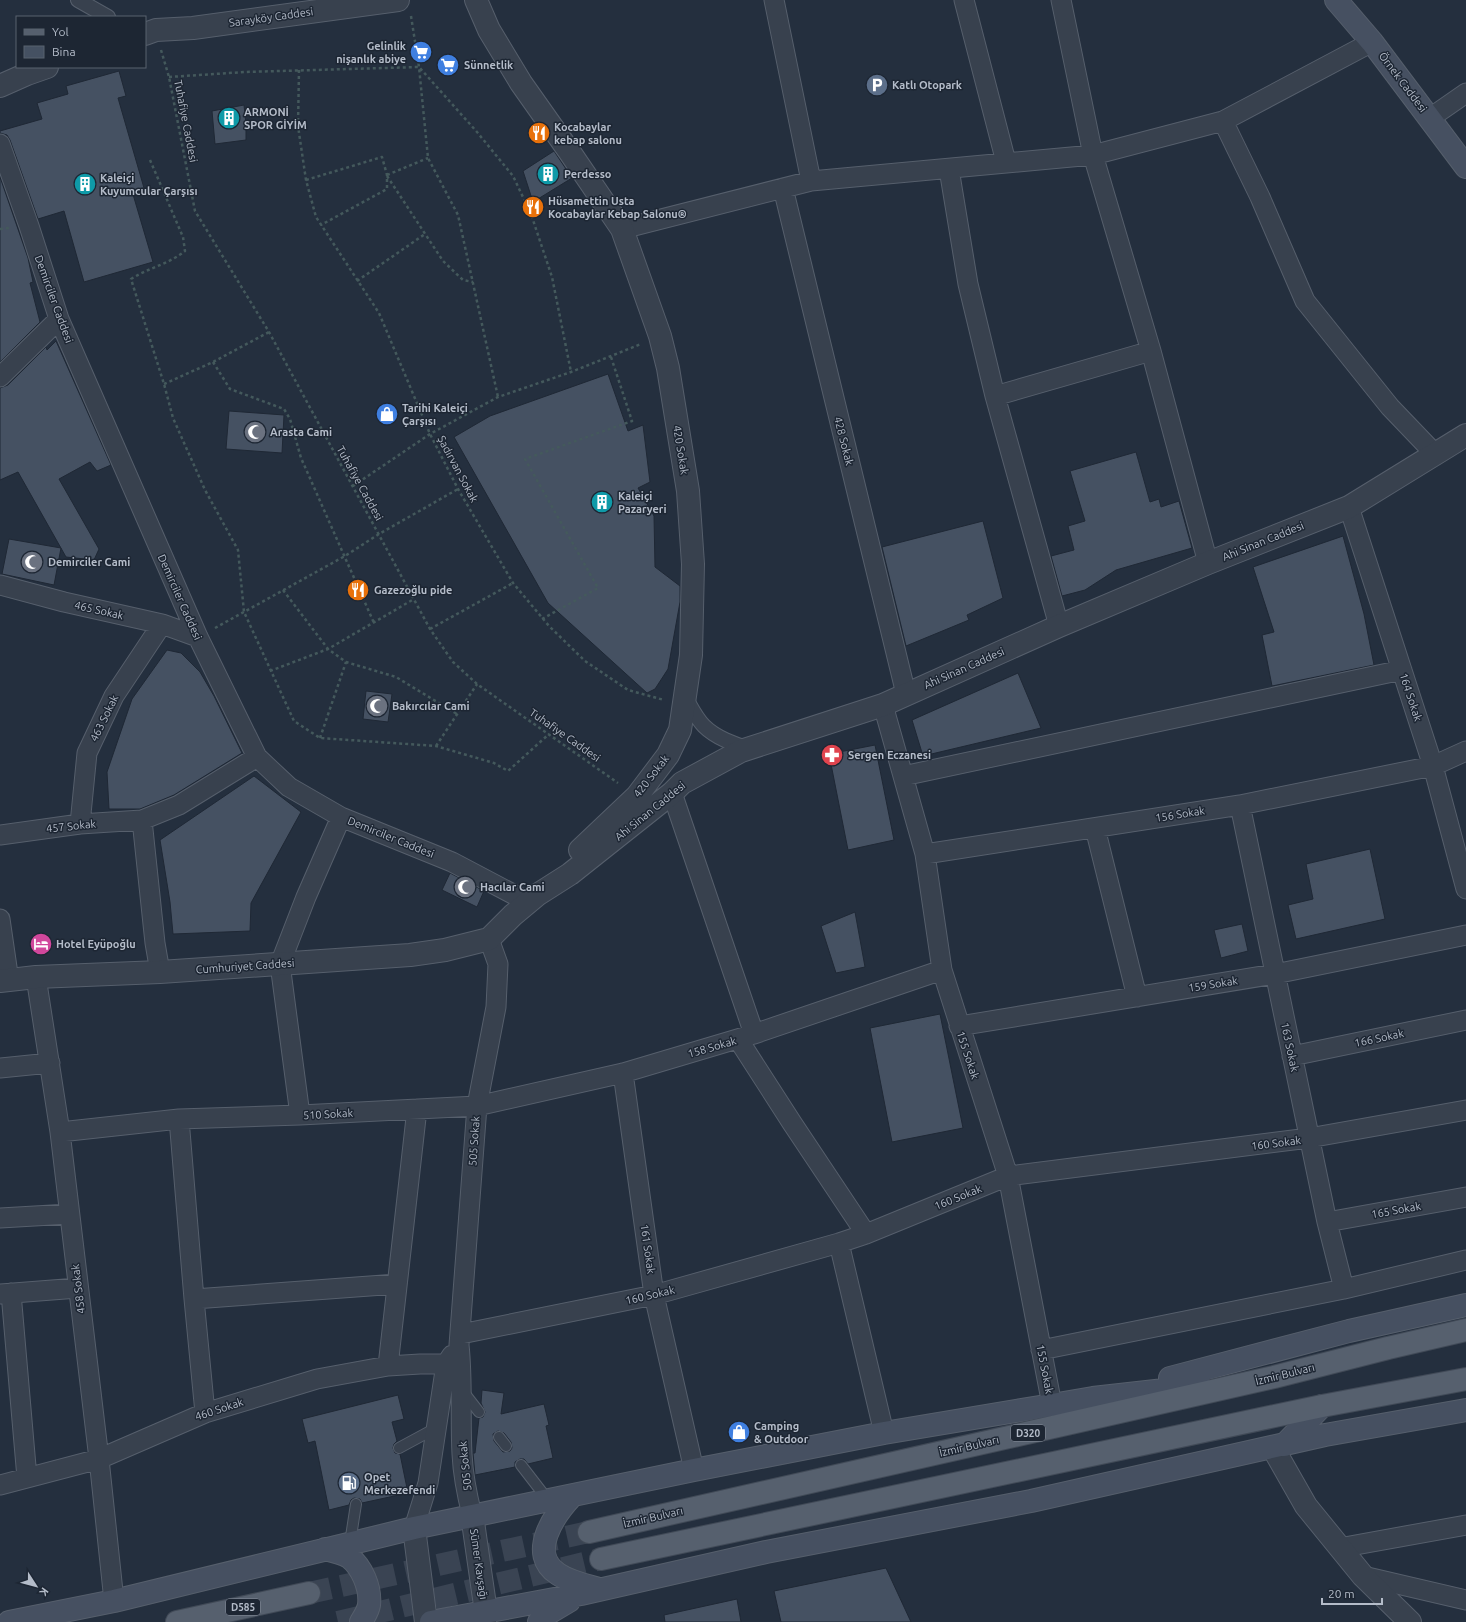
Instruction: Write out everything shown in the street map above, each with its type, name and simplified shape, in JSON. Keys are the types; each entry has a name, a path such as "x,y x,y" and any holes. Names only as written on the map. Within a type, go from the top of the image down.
{"main road":[{"name":"Örnek Caddesi","path":"1336,0 1372,42 1466,167"},
{"path":"1093,1398 1349,1331 1466,1305"},
{"name":"İzmir Bulvarı","path":"589,1532 1274,1377 1466,1330"},
{"path":"9,1622 114,1601 325,1549 472,1515 884,1433 1093,1398 1274,1377"},
{"path":"601,1559 1322,1406 1466,1378"},
{"path":"1279,1446 1322,1406"},
{"path":"432,1622 486,1617 766,1552 1039,1500 1325,1435 1466,1410"},
{"path":"572,1496 563,1506 550,1526 544,1546 546,1560 552,1570 564,1578 592,1592"},
{"path":"325,1549 348,1557 362,1572 368,1588 369,1605 361,1622"},
{"path":"539,1622 547,1614 592,1592"},
{"name":"D585","path":"177,1622 309,1593"}],"street":[{"path":"78,0 106,16"},
{"name":"420 Sokak","path":"476,0 489,30 521,83 622,229 660,336 668,368 688,491 693,556 691,655 680,730 668,755 641,790 561,868 533,899"},
{"path":"774,0 811,181"},
{"path":"964,0 1006,162"},
{"path":"1061,0 1093,155 1151,351 1208,563"},
{"name":"Sarayköy Caddesi","path":"150,32 404,8"},
{"path":"622,229 811,181 949,170 1006,162 1093,155 1224,121 1372,42"},
{"path":"0,86 44,68"},
{"path":"1430,118 1466,93"},
{"path":"1224,121 1260,197 1305,301 1390,407 1435,454"},
{"name":"Demirciler Caddesi","path":"0,144 29,226 59,319 198,638 257,757 289,787 341,817 452,862 533,899"},
{"path":"949,170 968,284 995,396 1060,626"},
{"name":"428 Sokak","path":"783,188 906,694"},
{"path":"0,377 59,319"},
{"path":"995,396 1151,351"},
{"name":"Ahi Sinan Caddesi","path":"489,939 533,899 570,874 672,794 682,783 741,751 883,705 1060,626 1208,563 1349,507 1466,434"},
{"name":"164 Sokak","path":"1349,507 1433,766 1466,889"},
{"name":"465 Sokak","path":"0,585 64,602 162,624 198,638"},
{"name":"463 Sokak","path":"80,824 87,753 114,696 162,624"},
{"path":"903,776 1402,670"},
{"path":"684,701 704,727 721,738 749,749"},
{"name":"155 Sokak","path":"883,705 925,854 942,970 1008,1176 1052,1405"},
{"name":"156 Sokak","path":"925,854 1240,805 1433,766 1466,751"},
{"name":"457 Sokak","path":"0,835 80,824 142,820 179,804 257,757"},
{"path":"672,794 746,1037 792,1123 866,1234"},
{"name":"163 Sokak","path":"1240,805 1327,1222 1344,1289"},
{"path":"300,1115 280,964 306,897 341,817"},
{"path":"142,820 155,943 160,972"},
{"path":"1095,828 1137,997"},
{"path":"0,919 4,981"},
{"name":"159 Sokak","path":"959,1026 1276,974 1466,936"},
{"name":"Cumhuriyet Caddesi","path":"4,981 410,955 445,950 489,939"},
{"name":"505 Sokak","path":"472,1515 465,1484 462,1453 460,1340 477,1106 496,1007 498,964 489,939"},
{"name":"158 Sokak","path":"477,1106 623,1073 746,1037 942,970"},
{"name":"458 Sokak","path":"36,978 60,1132 99,1459 114,1601"},
{"name":"166 Sokak","path":"1292,1056 1466,1020"},
{"path":"0,1068 50,1063"},
{"name":"161 Sokak","path":"623,1073 654,1295 694,1470"},
{"name":"510 Sokak","path":"60,1132 179,1119 300,1115 477,1106"},
{"path":"388,1366 417,1109"},
{"name":"160 Sokak","path":"460,1340 654,1295 839,1243 866,1234 1008,1176 1309,1138 1466,1110"},
{"path":"179,1119 204,1413"},
{"name":"165 Sokak","path":"1327,1222 1466,1197"},
{"path":"0,1218 69,1214"},
{"path":"839,1243 884,1433"},
{"path":"1042,1350 1344,1289 1466,1260"},
{"path":"194,1299 398,1284"},
{"path":"27,1478 6,1294 78,1288"},
{"path":"426,1622 414,1528 428,1483 446,1364 460,1340"},
{"name":"460 Sokak","path":"0,1485 99,1459 204,1413 317,1379 388,1366 446,1364"},
{"path":"1279,1446 1306,1506 1363,1576 1410,1622"},
{"name":"Sümer Kavşağı","path":"472,1515 486,1617"},
{"path":"1339,1548 1466,1525"},
{"path":"1363,1576 1466,1600"}],"lane":[{"path":"461,1388 480,1412"},
{"path":"399,1448 436,1428"},
{"path":"498,1437 506,1446"},
{"path":"521,1465 548,1500"},
{"path":"350,1543 356,1504"}],"path":[{"path":"404,8 419,67 428,158 458,215 498,397"},
{"name":"Tuhafiye Caddesi","path":"150,32 169,78 195,211 269,332 430,629 453,662 477,684 618,783"},
{"path":"169,78 245,72 419,67 477,132 513,176 531,214 552,277 571,372"},
{"name":"Şadırvan Sokak","path":"299,70 298,126 306,180 316,217 378,313 430,434 458,489 514,583 542,619 585,661 628,690 684,701"},
{"path":"306,180 382,157 386,175 387,190 321,225"},
{"path":"386,175 428,158"},
{"path":"150,160 183,237 185,251 175,259 141,272 131,279 164,384 173,418 205,490 238,550 244,612 294,722 320,738 436,746 494,764 508,771 549,734"},
{"path":"386,175 443,261 463,280 473,282"},
{"path":"357,281 425,234"},
{"path":"164,384 213,362 269,332"},
{"path":"353,486 430,434 498,397 611,357 660,336"},
{"path":"542,619 598,588 525,459 632,421 611,357"},
{"path":"213,362 230,389 284,409 290,419 301,458 346,556 374,623"},
{"path":"198,638 346,556 379,534 458,489"},
{"path":"430,629 514,583"},
{"path":"283,590 328,649 346,662 396,676 457,714"},
{"path":"270,671 328,649 414,599"},
{"path":"320,738 346,662"},
{"path":"436,746 477,684"}],"building":[{"path":"119,71 126,96 118,98 144,188 132,191 153,262 84,282 64,211 38,219 10,140 7,135 0,133 0,131 42,119 37,103 68,94 66,86"},
{"name":"ARMONİ SPOR GİYİM","path":"244,105 246,140 215,144 212,111"},
{"name":"Perdesso","path":"554,151 572,178 533,202 523,171"},
{"path":"0,177 28,258 33,282 30,283 40,322 0,362"},
{"path":"56,341 111,465 97,471 90,462 59,479 99,549 94,560 66,557 18,472 0,480 0,388 8,385 46,347 47,350"},
{"path":"608,374 628,431 643,425 650,482 638,488 654,516 655,567 680,586 680,602 668,669 655,689 647,693 548,603 454,437 490,416"},
{"name":"Arasta Cami","path":"229,411 284,415 282,453 226,449"},
{"path":"1136,452 1150,502 1159,499 1161,507 1179,501 1192,548 1116,570 1085,590 1062,596 1051,556 1074,550 1068,526 1085,521 1070,471"},
{"path":"983,521 1003,598 967,615 969,620 906,646 882,547"},
{"path":"1343,536 1364,614 1374,665 1272,686 1262,635 1274,632 1253,567"},
{"name":"Demirciler Cami","path":"9,539 61,548 54,585 2,574"},
{"path":"167,650 181,653 200,672 214,696 242,753 174,795 140,809 109,809 107,772 132,699"},
{"path":"1018,673 1041,728 923,756 912,720"},
{"name":"Bakırcılar Cami","path":"366,691 392,694 388,722 363,719"},
{"path":"875,745 894,840 848,850 829,754"},
{"path":"254,776 301,812 251,903 250,931 173,934 170,902 160,840"},
{"path":"1370,849 1385,919 1296,939 1288,905 1313,899 1306,864"},
{"name":"Hacılar Cami","path":"450,873 484,891 477,907 442,890"},
{"path":"855,912 865,967 836,973 821,926"},
{"path":"1242,924 1248,951 1221,958 1214,930"},
{"path":"940,1014 963,1128 892,1142 870,1028"},
{"path":"482,1390 504,1393 501,1414 544,1404 549,1425 546,1426 553,1458 528,1464 524,1459 520,1459 515,1462 515,1467 475,1475 473,1453 475,1453 479,1418 483,1417 485,1412 481,1403","holes":["498,1431 504,1433 511,1442 512,1448 510,1451 503,1452 494,1441 493,1434"]},
{"path":"398,1395 404,1419 392,1422 397,1441 393,1448 395,1453 400,1454 408,1493 362,1503 360,1499 354,1498 351,1500 349,1505 329,1510 315,1441 308,1443 302,1419"},
{"path":"886,1568 911,1622 781,1622 774,1591"},
{"path":"737,1599 741,1622 665,1622 664,1615"}],"tunnel":[{"path":"309,1593 589,1532"},
{"path":"338,1622 601,1559"}],"place":[{"name":"Gelinlik nişanlık abiye","path":"421,52"},
{"name":"Sünnetlik","path":"448,65"},
{"name":"Katlı Otopark","path":"877,85"},
{"name":"ARMONİ SPOR GİYİM","path":"229,118"},
{"name":"Kocabaylar kebap salonu","path":"539,133"},
{"name":"Perdesso","path":"548,174"},
{"name":"Kaleiçi Kuyumcular Çarşısı","path":"85,184"},
{"name":"Hüsamettin Usta Kocabaylar Kebap Salonu®","path":"533,207"},
{"name":"Tarihi Kaleiçi Çarşısı","path":"387,414"},
{"name":"Arasta Cami","path":"255,432"},
{"name":"Kaleiçi Pazaryeri","path":"602,502"},
{"name":"Demirciler Cami","path":"32,562"},
{"name":"Gazezoğlu pide","path":"358,590"},
{"name":"Bakırcılar Cami","path":"377,706"},
{"name":"Sergen Eczanesi","path":"832,755"},
{"name":"Hacılar Cami","path":"465,887"},
{"name":"Hotel Eyüpoğlu","path":"41,944"},
{"name":"Camping & Outdoor","path":"739,1432"},
{"name":"Opet Merkezefendi","path":"349,1483"}]}
